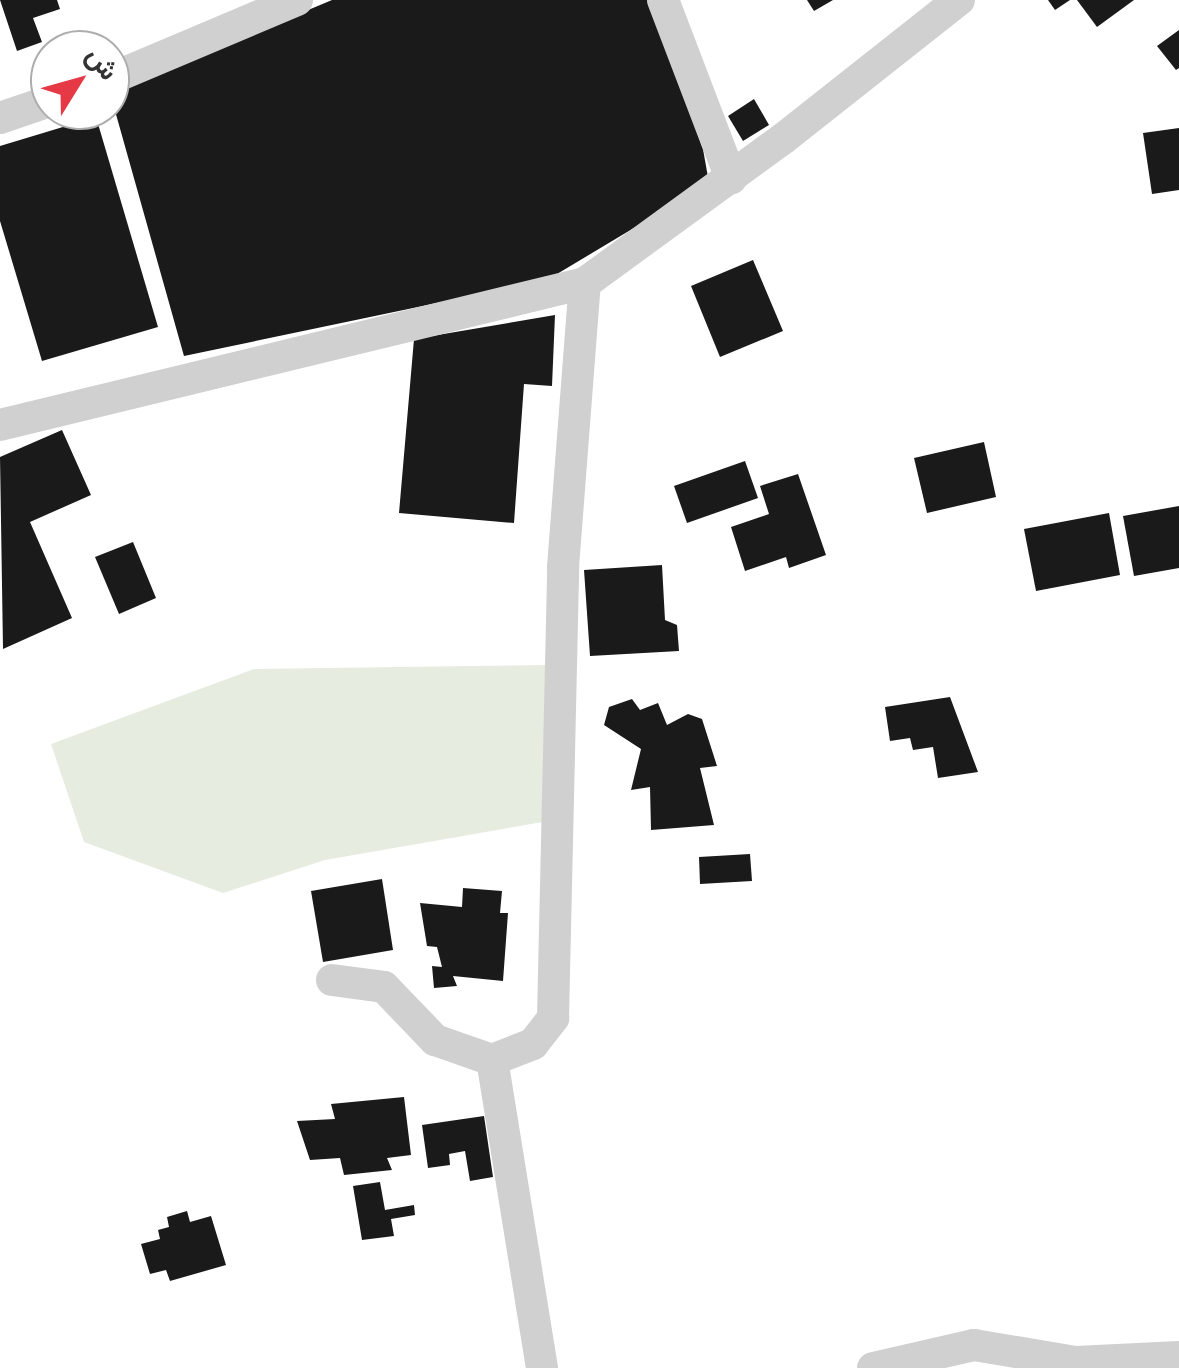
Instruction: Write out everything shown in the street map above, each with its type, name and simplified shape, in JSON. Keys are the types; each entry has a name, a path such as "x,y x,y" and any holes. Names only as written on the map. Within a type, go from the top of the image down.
{"street":[{"path":"130,71 297,0"},
{"path":"663,0 731,178"},
{"path":"0,425 586,283 731,178 959,0"},
{"path":"0,118 30,108"},
{"path":"332,980 384,987 435,1040 492,1060 533,1044 553,1018 563,567 586,283"},
{"path":"492,1060 542,1368"},
{"path":"872,1368 974,1345 1076,1362 1179,1357"}],"shaded area":[{"path":"549,665 548,821 325,860 223,893 84,842 51,744 254,669"}],"building":[{"path":"0,0 57,0 60,9 33,18 38,30 30,30 30,46 17,51"},
{"path":"332,0 650,0 703,149 709,183 547,280 184,356 120,130 130,130 130,85"},
{"path":"807,0 833,0 814,11"},
{"path":"1048,0 1070,0 1055,10"},
{"path":"1077,0 1134,0 1097,27"},
{"path":"1179,30 1179,68 1176,70 1157,46"},
{"path":"754,99 769,125 743,141 728,116"},
{"path":"1179,128 1179,190 1152,194 1143,133"},
{"path":"53,130 100,130 158,327 42,361 0,221 0,146"},
{"path":"753,260 783,331 720,357 691,286"},
{"path":"555,315 552,386 524,384 514,523 399,513 414,339"},
{"path":"62,430 91,495 30,522 72,618 3,649 0,457"},
{"path":"984,442 996,497 927,513 914,458"},
{"path":"745,461 758,498 687,523 674,486"},
{"path":"798,474 826,555 789,568 786,557 745,571 731,527 769,514 760,486"},
{"path":"1179,506 1179,568 1134,576 1123,516"},
{"path":"1109,513 1120,575 1036,591 1024,529"},
{"path":"133,542 156,598 119,614 95,557"},
{"path":"662,565 665,620 677,625 679,651 590,656 584,570"},
{"path":"950,697 978,772 938,778 933,747 913,750 910,738 890,741 885,707"},
{"path":"632,699 640,710 658,703 667,725 688,714 702,719 717,766 700,768 714,825 651,830 650,787 631,790 641,749 604,725 609,707"},
{"path":"750,854 752,881 700,884 699,857"},
{"path":"382,879 393,950 323,962 311,891"},
{"path":"463,888 502,891 500,913 508,913 503,981 453,976 457,986 434,988 432,966 442,967 437,947 427,946 420,903 462,907"},
{"path":"404,1097 411,1155 387,1158 392,1170 344,1175 340,1158 310,1160 297,1121 335,1119 331,1104"},
{"path":"484,1116 493,1177 470,1181 465,1151 449,1154 450,1165 428,1168 422,1125"},
{"path":"380,1182 385,1210 414,1205 415,1215 391,1219 394,1236 362,1240 353,1186"},
{"path":"187,1211 190,1222 211,1216 226,1265 170,1281 166,1270 150,1274 141,1244 160,1239 158,1230 169,1227 167,1217"}]}
